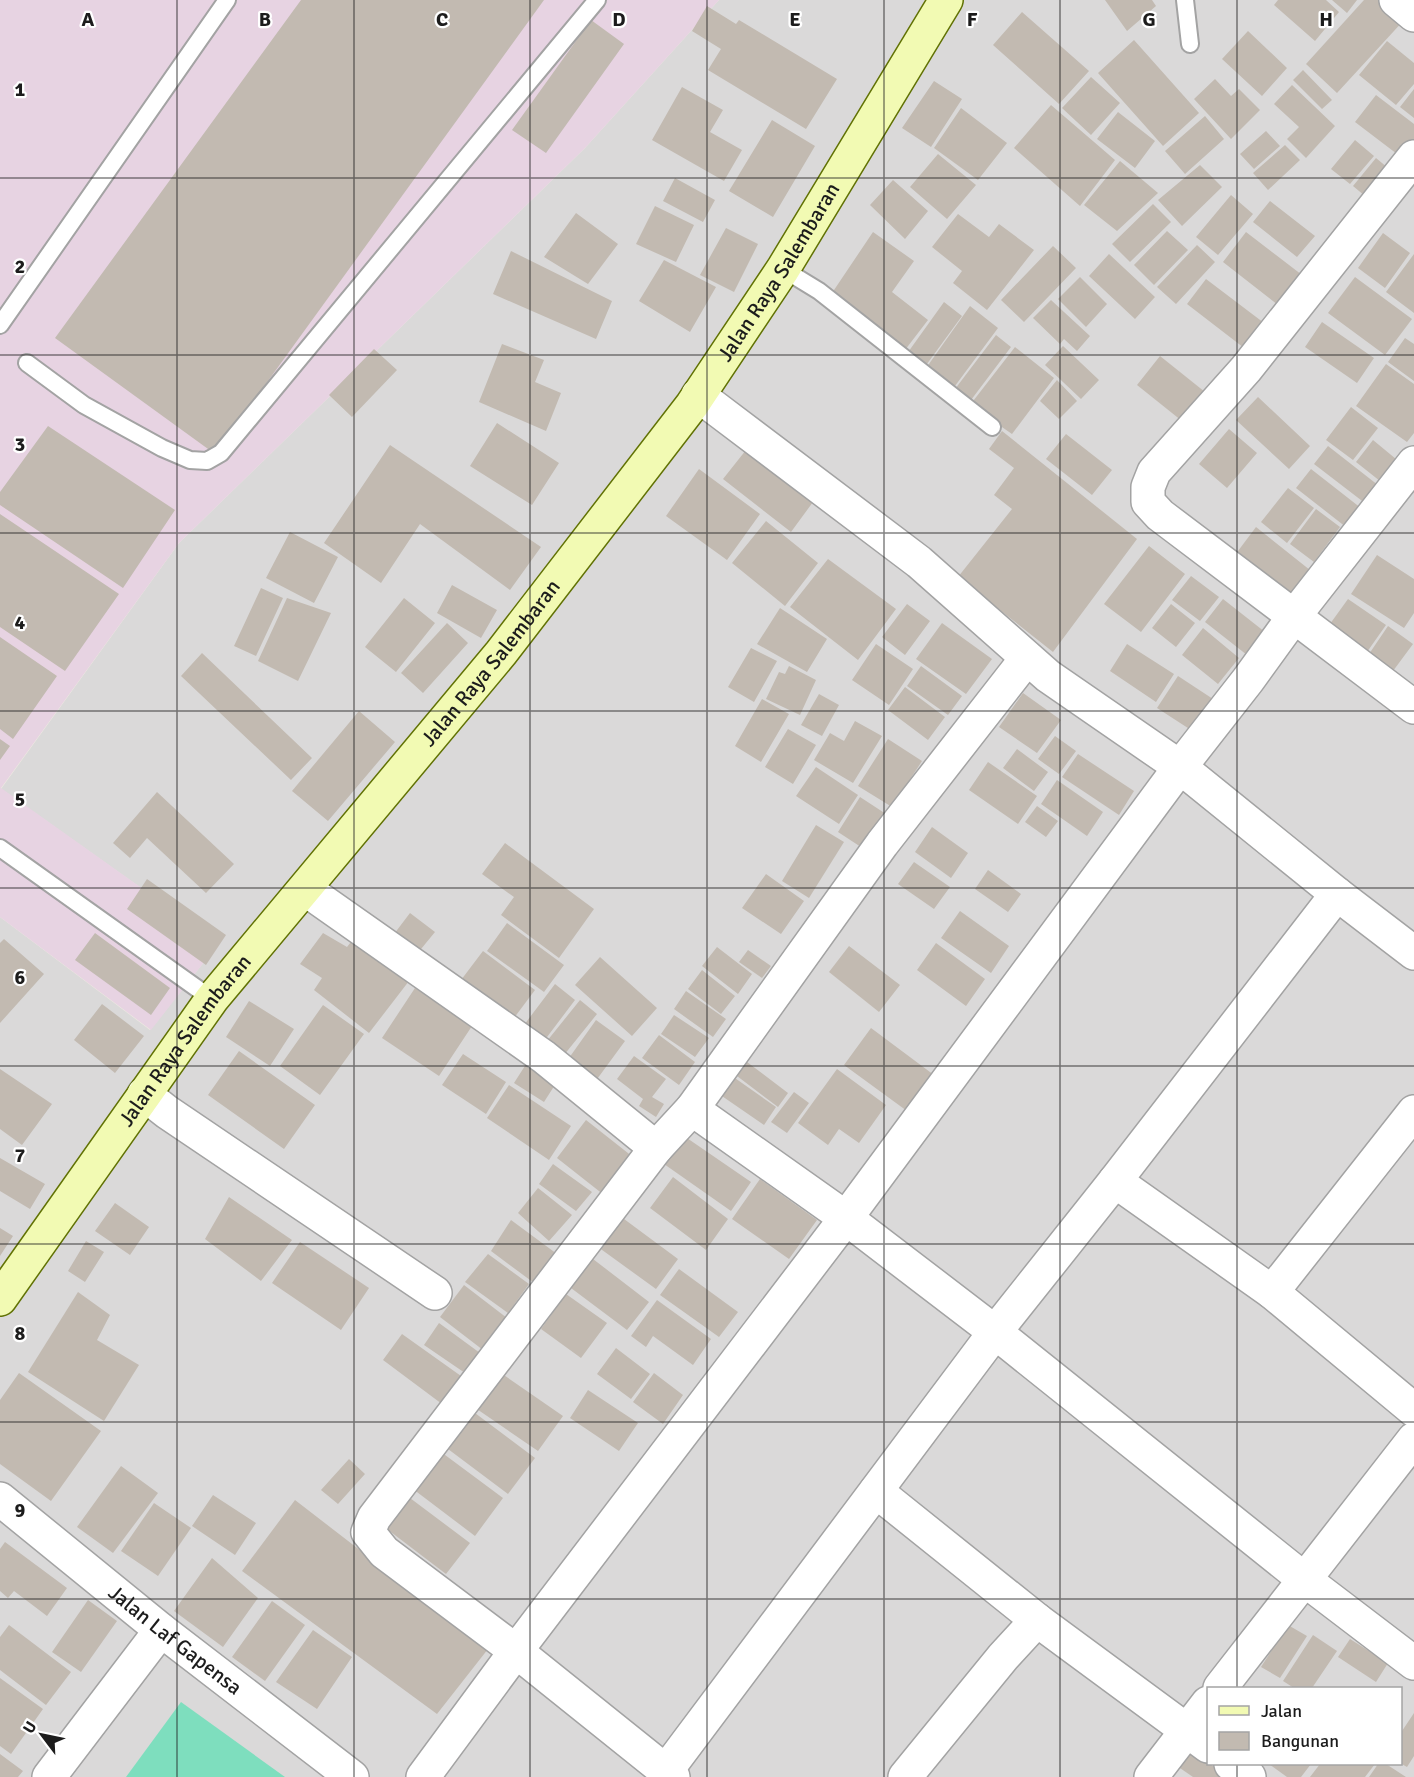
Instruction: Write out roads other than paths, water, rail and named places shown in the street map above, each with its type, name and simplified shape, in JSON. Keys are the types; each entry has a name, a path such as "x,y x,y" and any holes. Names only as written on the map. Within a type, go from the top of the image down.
{"main road":[{"name":"Jalan Raya Salembaran","path":"0,1299 212,999 501,653 698,395 783,269 946,0"}],"street":[{"path":"1396,0 1414,15"},
{"path":"1414,157 1246,369 1154,472 1148,487 1148,502 1160,515 1414,706"},
{"path":"698,395 919,562 1048,676 1180,767 1414,953"},
{"path":"423,1777 516,1651 846,1218 1180,767 1295,615 1414,464"},
{"path":"1027,658 882,844 692,1109 656,1148 374,1518 368,1532 384,1552 516,1651 670,1774 995,1332 1337,894"},
{"path":"305,889 544,1057 656,1148"},
{"path":"144,1094 167,1112 435,1293"},
{"path":"692,1109 846,1218 995,1332 1305,1580 1414,1663"},
{"path":"1272,1292 1414,1112"},
{"path":"1115,1181 1272,1292 1414,1410"},
{"path":"1222,1687 1414,1439"},
{"path":"876,1491 1037,1620 1198,1738"},
{"name":"Jalan Laf Gapensa","path":"0,1499 161,1630 352,1777"},
{"path":"905,1777 1003,1657 1037,1620"},
{"path":"49,1777 161,1630"},
{"path":"1151,1777 1198,1738 1207,1709"},
{"path":"1232,1765 1249,1777"}],"lane":[{"path":"0,325 227,0"},
{"path":"27,363 84,405 162,448 190,460 207,461 221,453 597,0"},
{"path":"1185,0 1190,44"},
{"path":"783,269 819,291 992,427"},
{"path":"0,848 212,999"}]}
